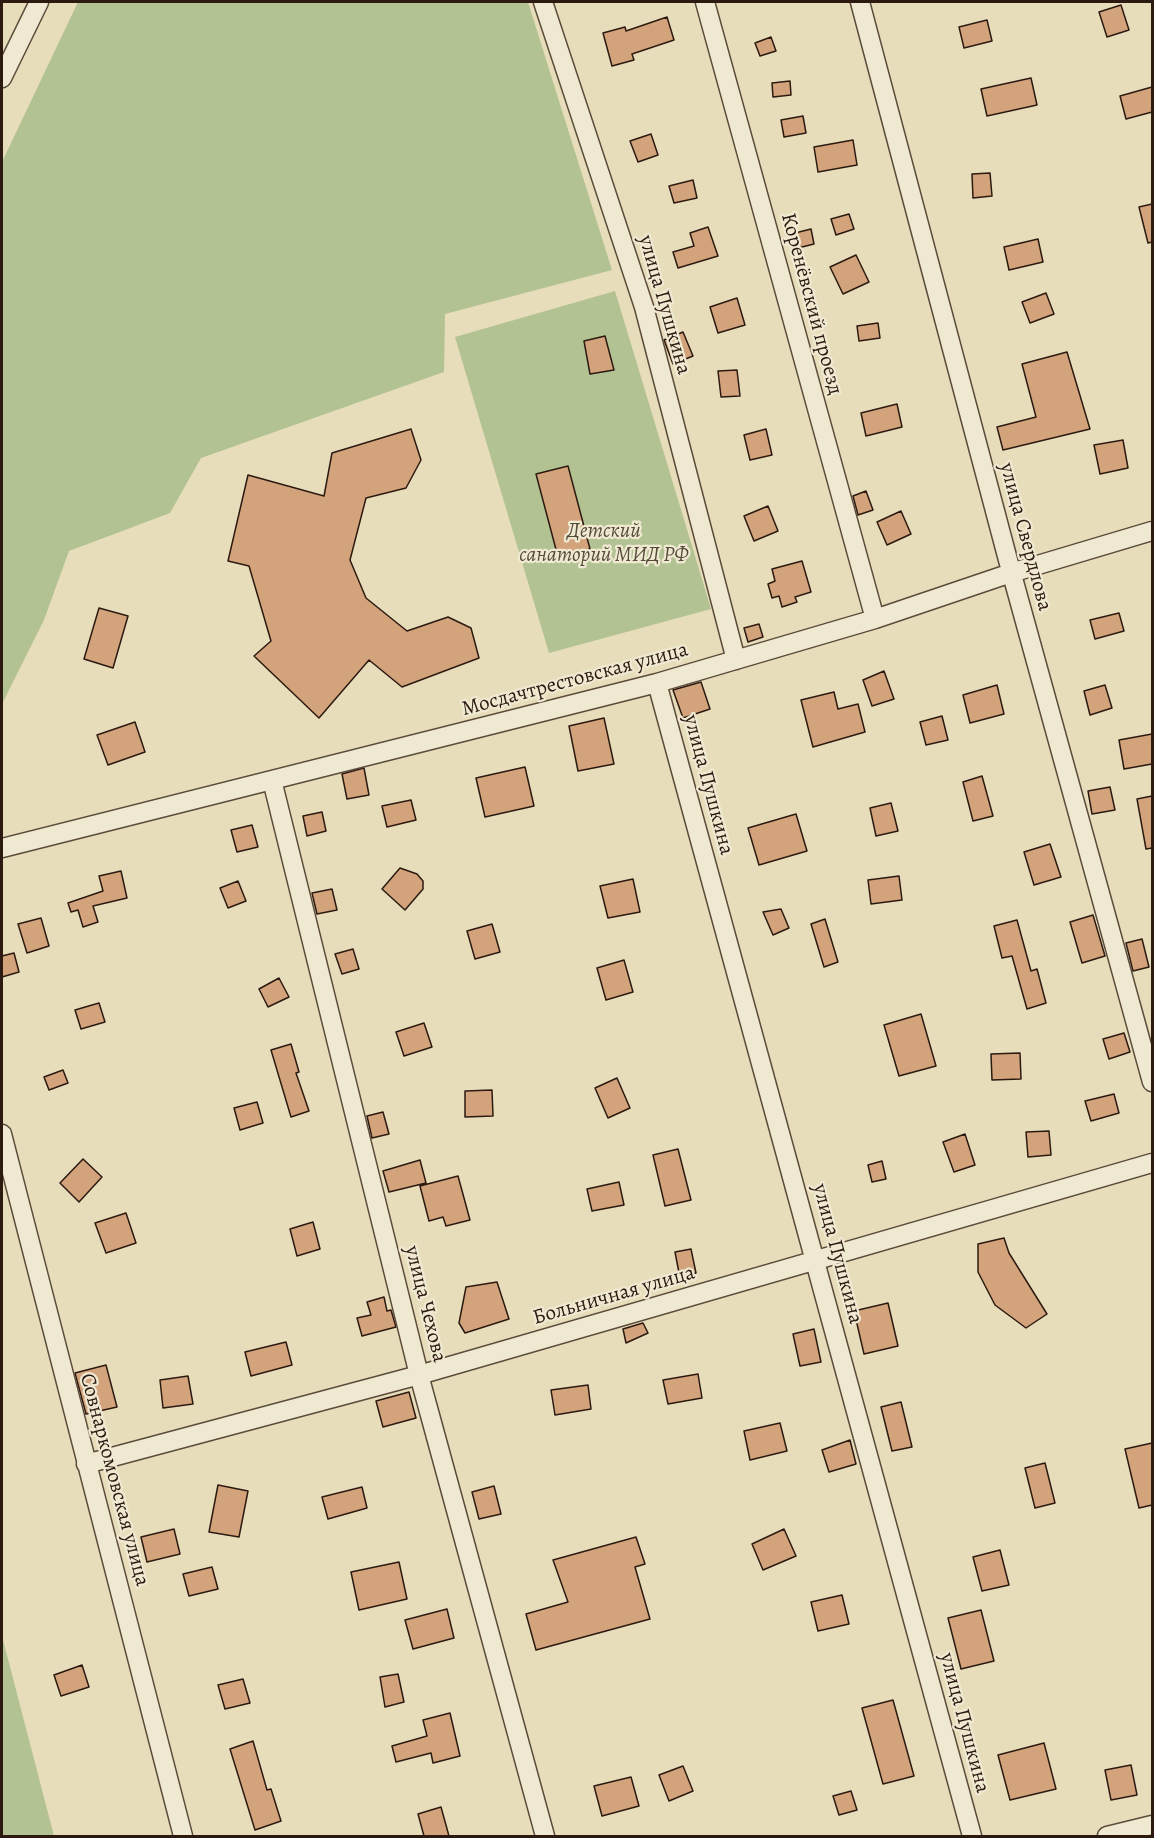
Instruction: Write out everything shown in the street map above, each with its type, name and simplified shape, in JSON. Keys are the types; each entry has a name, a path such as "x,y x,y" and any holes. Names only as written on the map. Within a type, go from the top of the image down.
{"street":[{"path":"2,78 39,2"},
{"name":"улица Пушкина","path":"543,2 644,307 736,660"},
{"name":"Коренёвский проезд","path":"705,2 875,619"},
{"name":"улица Свердлова","path":"860,2 1011,573 1152,1082"},
{"name":"Мосдачтрестовская улица","path":"2,848 657,683 875,619 1011,573 1152,531"},
{"name":"улица Пушкина","path":"657,683 972,1836"},
{"name":"улица Чехова","path":"272,780 419,1374 545,1836"},
{"name":"Совнаркомовская улица","path":"2,1134 183,1836"},
{"name":"Больничная улица","path":"86,1464 419,1374 816,1262 1152,1163"},
{"path":"1107,1836 1152,1825"}],"green space":[{"path":"78,2 528,2 612,270 445,314 444,372 201,458 170,513 69,551 44,620 2,704 2,162"},
{"name":"Детский санаторий МИД РФ","path":"615,291 711,609 549,653 455,337"},
{"path":"2,1636 54,1836 2,1836"}],"building":[{"path":"1121,5 1129,30 1107,37 1099,12"},
{"path":"667,17 674,40 632,54 634,60 612,66 603,33 625,27 626,31"},
{"path":"987,20 992,41 964,48 959,27"},
{"path":"771,37 776,51 760,56 755,43"},
{"path":"1031,78 1037,105 987,116 981,89"},
{"path":"790,81 791,95 773,97 772,83"},
{"path":"1152,87 1152,112 1126,119 1120,96"},
{"path":"803,116 806,133 784,137 781,120"},
{"path":"651,134 658,155 638,162 630,141"},
{"path":"853,140 857,165 818,172 814,147"},
{"path":"990,173 992,196 973,198 972,174"},
{"path":"693,180 697,198 674,203 669,186"},
{"path":"1152,204 1152,242 1148,243 1139,207"},
{"path":"849,214 854,229 836,235 831,219"},
{"path":"708,227 718,256 678,268 673,252 694,246 690,233"},
{"path":"811,229 814,244 798,248 795,233"},
{"path":"1038,239 1043,262 1009,270 1004,247"},
{"path":"856,255 869,282 843,294 830,267"},
{"path":"1046,293 1054,314 1030,323 1022,302"},
{"path":"737,298 745,325 718,333 710,307"},
{"path":"878,323 880,338 859,341 857,326"},
{"path":"683,332 693,356 673,364 664,340"},
{"path":"605,336 614,370 590,374 584,341"},
{"path":"1067,352 1090,429 1003,450 997,427 1036,417 1022,364"},
{"path":"737,370 740,396 721,397 718,371"},
{"path":"897,404 902,427 866,436 861,413"},
{"path":"411,429 421,460 406,488 366,498 350,560 366,598 407,631 448,617 471,628 479,658 402,687 369,660 319,718 254,656 271,641 249,566 228,561 248,475 324,496 332,453"},
{"path":"766,429 772,455 750,460 744,435"},
{"path":"1123,440 1128,468 1100,474 1094,445"},
{"path":"568,466 590,549 558,557 536,474"},
{"path":"866,491 873,510 858,515 853,496"},
{"path":"768,506 778,531 754,541 744,516"},
{"path":"901,511 911,534 887,545 877,522"},
{"path":"802,561 811,592 795,597 797,602 782,607 779,596 772,598 768,584 775,581 772,569"},
{"path":"99,608 128,616 113,668 84,659"},
{"path":"1119,613 1124,631 1095,639 1090,620"},
{"path":"759,624 763,637 748,642 744,628"},
{"path":"884,671 894,699 872,706 863,680"},
{"path":"701,682 710,709 683,718 673,690"},
{"path":"997,685 1004,714 970,723 963,695"},
{"path":"1105,685 1112,708 1090,715 1084,691"},
{"path":"834,692 838,709 858,704 865,732 813,747 801,700"},
{"path":"942,716 948,740 926,745 920,722"},
{"path":"604,718 614,764 578,771 569,726"},
{"path":"135,722 145,752 108,765 97,735"},
{"path":"1152,734 1152,764 1124,769 1119,740"},
{"path":"525,767 534,806 485,817 476,778"},
{"path":"364,768 369,795 347,799 342,774"},
{"path":"982,776 993,816 973,821 963,782"},
{"path":"1110,787 1115,810 1092,814 1088,791"},
{"path":"1152,796 1152,848 1146,849 1137,799"},
{"path":"411,800 416,820 387,827 382,806"},
{"path":"891,803 898,831 876,836 870,808"},
{"path":"322,812 326,831 307,836 303,816"},
{"path":"796,814 807,851 759,865 748,828"},
{"path":"252,825 258,847 237,852 231,830"},
{"path":"1050,844 1061,877 1034,885 1024,852"},
{"path":"400,868 417,874 423,881 423,889 405,910 382,889"},
{"path":"121,871 127,898 93,906 98,922 83,927 78,910 71,912 68,903 103,891 99,876"},
{"path":"899,876 902,900 871,904 868,880"},
{"path":"633,879 640,912 608,918 600,886"},
{"path":"238,881 246,901 228,908 220,888"},
{"path":"332,889 337,910 317,914 312,893"},
{"path":"781,909 789,928 773,935 763,912"},
{"path":"1093,915 1105,956 1082,963 1070,922"},
{"path":"41,918 49,946 27,953 18,924"},
{"path":"825,919 838,962 824,967 811,924"},
{"path":"1017,920 1031,971 1037,969 1046,1003 1027,1009 1012,956 1002,958 994,926"},
{"path":"492,924 500,952 475,959 467,931"},
{"path":"1142,939 1149,967 1133,971 1126,943"},
{"path":"353,949 359,969 342,974 335,954"},
{"path":"14,953 19,972 2,977 2,956"},
{"path":"624,960 633,992 606,1000 597,968"},
{"path":"279,978 289,997 268,1007 259,989"},
{"path":"99,1003 105,1022 81,1029 75,1010"},
{"path":"921,1014 936,1066 899,1076 884,1025"},
{"path":"424,1023 432,1047 404,1056 396,1032"},
{"path":"1124,1033 1130,1052 1109,1059 1103,1039"},
{"path":"291,1044 299,1072 296,1073 309,1111 291,1117 271,1050"},
{"path":"1020,1053 1021,1079 992,1080 991,1054"},
{"path":"63,1070 68,1083 49,1090 44,1077"},
{"path":"617,1078 630,1108 608,1118 595,1088"},
{"path":"492,1090 493,1116 465,1117 465,1091"},
{"path":"1114,1094 1119,1113 1091,1121 1085,1101"},
{"path":"257,1102 263,1123 240,1130 234,1108"},
{"path":"383,1112 389,1134 372,1138 367,1116"},
{"path":"1049,1131 1051,1155 1028,1157 1026,1132"},
{"path":"965,1134 975,1165 954,1172 943,1142"},
{"path":"678,1149 691,1200 665,1206 653,1155"},
{"path":"83,1159 102,1177 79,1202 60,1183"},
{"path":"420,1160 426,1183 389,1192 383,1171"},
{"path":"882,1161 886,1179 872,1182 868,1165"},
{"path":"458,1176 470,1220 446,1226 443,1217 429,1221 420,1186"},
{"path":"619,1182 624,1205 592,1211 587,1189"},
{"path":"126,1213 136,1243 106,1253 95,1223"},
{"path":"313,1222 320,1249 297,1256 290,1229"},
{"path":"1004,1238 1009,1253 1047,1314 1026,1328 995,1305 978,1272 978,1244"},
{"path":"691,1249 696,1273 680,1278 675,1252"},
{"path":"497,1282 509,1319 465,1333 459,1323 466,1287"},
{"path":"384,1297 387,1311 391,1310 396,1327 362,1336 357,1318 371,1315 367,1302"},
{"path":"888,1303 898,1346 864,1354 854,1311"},
{"path":"643,1323 648,1333 626,1343 623,1329"},
{"path":"814,1329 821,1362 800,1366 793,1334"},
{"path":"286,1342 292,1365 251,1376 245,1352"},
{"path":"106,1365 117,1407 86,1414 75,1373"},
{"path":"698,1374 702,1398 668,1404 663,1380"},
{"path":"188,1376 193,1404 163,1408 160,1380"},
{"path":"588,1385 591,1409 555,1415 551,1390"},
{"path":"409,1392 416,1418 383,1427 376,1401"},
{"path":"901,1402 912,1447 892,1451 881,1407"},
{"path":"780,1423 787,1451 750,1460 744,1431"},
{"path":"850,1440 856,1464 829,1472 822,1450"},
{"path":"1152,1443 1152,1505 1139,1508 1125,1449"},
{"path":"1045,1463 1055,1503 1035,1508 1025,1468"},
{"path":"218,1485 248,1491 239,1537 209,1532"},
{"path":"494,1486 501,1514 479,1519 472,1492"},
{"path":"362,1487 367,1508 328,1519 322,1497"},
{"path":"174,1529 180,1554 147,1562 141,1537"},
{"path":"784,1529 796,1556 763,1570 752,1544"},
{"path":"636,1537 645,1564 635,1567 650,1619 536,1650 526,1614 568,1602 553,1560"},
{"path":"1000,1550 1009,1585 982,1591 973,1557"},
{"path":"399,1562 407,1599 359,1610 351,1572"},
{"path":"212,1567 218,1589 189,1596 183,1574"},
{"path":"842,1595 849,1624 818,1631 811,1602"},
{"path":"447,1609 454,1638 413,1649 405,1620"},
{"path":"981,1610 994,1661 961,1669 948,1618"},
{"path":"82,1665 89,1687 61,1696 54,1675"},
{"path":"398,1674 404,1702 385,1707 380,1677"},
{"path":"243,1679 250,1703 225,1709 218,1685"},
{"path":"893,1700 914,1776 883,1784 862,1708"},
{"path":"450,1713 460,1756 433,1763 431,1753 396,1762 392,1746 427,1736 423,1720"},
{"path":"253,1741 267,1790 271,1789 281,1821 255,1830 230,1749"},
{"path":"1044,1743 1056,1789 1010,1800 998,1755"},
{"path":"1131,1765 1137,1795 1111,1800 1105,1770"},
{"path":"683,1766 693,1791 669,1801 659,1775"},
{"path":"631,1777 639,1806 602,1816 594,1786"},
{"path":"851,1791 857,1810 839,1815 833,1796"},
{"path":"441,1807 449,1836 424,1836 418,1814"}]}
